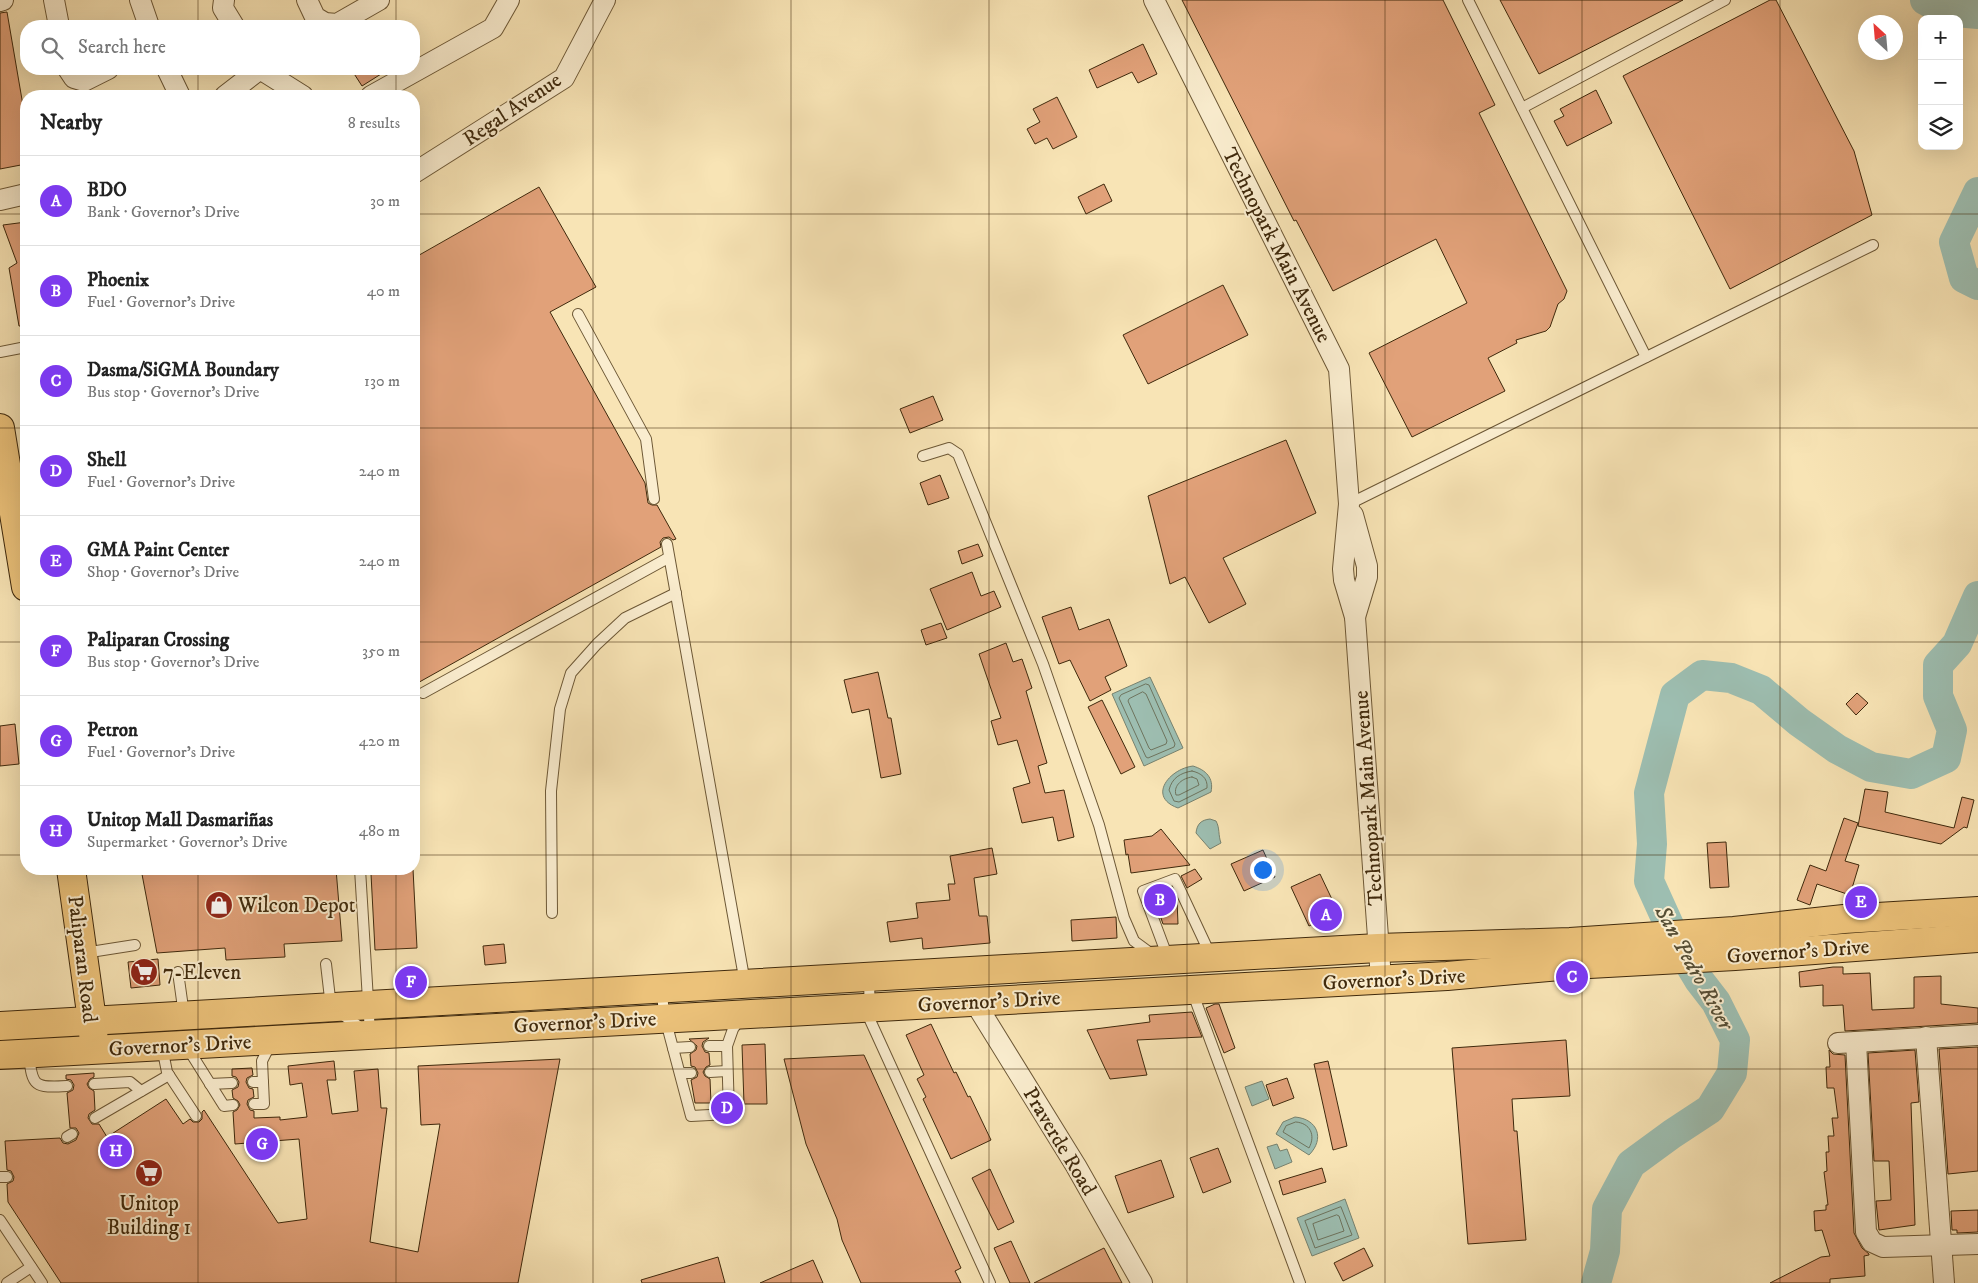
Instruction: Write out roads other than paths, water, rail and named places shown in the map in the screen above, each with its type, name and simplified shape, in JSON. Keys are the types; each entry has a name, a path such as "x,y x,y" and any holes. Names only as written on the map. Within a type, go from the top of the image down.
{"main road":[{"path":"0,428 20,533"},
{"name":"Paliparan Road","path":"72,875 92,1020 94,1050"},
{"name":"Governor's Drive","path":"1734,943 1844,919 1978,911"},
{"name":"Governor's Drive","path":"0,1055 370,1034 626,1005 661,988 1378,948 1571,953 1734,943 1978,938"},
{"name":"Governor's Drive","path":"0,1026 368,1005 626,1005 665,1018 1483,974 1571,953"}],"street":[{"path":"54,0 58,20"},
{"path":"140,0 147,20"},
{"path":"224,0 223,8 230,20"},
{"path":"307,0 315,17 320,20"},
{"path":"344,20 379,0"},
{"path":"420,69 494,28 509,0"},
{"name":"Regal Avenue","path":"420,169 564,78 605,0"},
{"name":"Technopark Main Avenue","path":"1154,0 1339,369 1350,504 1343,568 1344,580 1355,617 1380,979"},
{"path":"72,75 74,78 84,81 96,75"},
{"path":"170,75 177,90"},
{"path":"233,90 252,75"},
{"path":"270,75 293,90"},
{"path":"382,90 409,75"},
{"path":"0,200 20,195"},
{"path":"0,212 20,207"},
{"name":"Praverde Road","path":"974,1001 1076,1166 1142,1283"},
{"path":"1978,1035 1847,1042 1866,1232 1872,1242 1883,1248 1978,1244"},
{"path":"1926,1037 1944,1283"}],"lane":[{"path":"1468,0 1646,357"},
{"path":"1522,108 1724,0"},
{"path":"1350,504 1873,245"},
{"path":"578,314 646,439 654,499"},
{"path":"0,352 20,348"},
{"path":"922,456 949,448 958,454 1043,664 1098,825 1124,918 1134,940 1164,960"},
{"path":"667,544 745,984"},
{"path":"423,693 668,558"},
{"path":"552,913 551,790 560,708 571,673 597,644 625,618 676,594"},
{"path":"360,875 370,1034"},
{"path":"1164,960 1143,891 1175,879 1211,957"},
{"path":"83,953 135,945"},
{"path":"326,964 331,1007 370,1034"},
{"path":"178,972 184,1016"},
{"path":"869,977 870,1020 990,1283"},
{"path":"661,988 665,1018 673,1048 685,1073 691,1116 729,1114 726,1046 733,1029 744,1014"},
{"path":"1192,990 1300,1283"},
{"path":"254,1104 264,1104 258,1082 262,1061 273,1039"},
{"path":"196,1116 165,1067 173,1045 210,1084 224,1106 233,1105"},
{"path":"709,1046 726,1046"},
{"path":"673,1048 690,1047"},
{"path":"29,1053 31,1076 37,1083 44,1087 67,1086"},
{"path":"710,1072 727,1071"},
{"path":"95,1118 169,1075"},
{"path":"94,1084 130,1082 141,1091"},
{"path":"210,1084 232,1083"},
{"path":"0,1220 42,1283"},
{"path":"7,1283 31,1267"}],"water":[{"path":"1150,677 1183,748 1144,766 1112,694"},
{"path":"1193,766 1208,775 1212,787 1211,792 1178,808 1169,803 1164,797 1165,784 1176,772"},
{"path":"1210,819 1216,821 1221,843 1210,849 1196,833 1200,823"},
{"path":"1262,1081 1269,1099 1252,1106 1245,1087"},
{"path":"1295,1117 1309,1122 1317,1131 1317,1143 1309,1155 1276,1134 1283,1122"},
{"path":"1277,1144 1280,1151 1287,1149 1292,1162 1275,1169 1267,1147"},
{"path":"1345,1199 1359,1238 1312,1256 1297,1218"}],"waterway":[{"name":"San Pedro River","path":"1925,0 1945,11 1978,14"},
{"name":"San Pedro River","path":"1978,192 1954,242 1964,278 1978,285"},
{"name":"San Pedro River","path":"1596,1283 1605,1251 1607,1209 1631,1164 1710,1109 1732,1073 1735,1040 1716,1002 1699,980 1678,945 1649,881 1652,844 1649,793 1675,695 1702,675 1731,678 1761,690 1799,722 1837,749 1871,767 1911,774 1946,758 1952,730 1938,696 1938,665 1957,644 1978,596"}],"place":[{"name":"Phoenix","path":"1160,900"},
{"name":"GMA Paint Center","path":"1861,902"},
{"name":"Wilcon Depot","path":"219,905"},
{"name":"BDO","path":"1326,915"},
{"name":"7-Eleven","path":"144,972"},
{"name":"Dasma/SiGMA Boundary","path":"1572,977"},
{"name":"Paliparan Crossing","path":"411,982"},
{"name":"Shell","path":"727,1108"},
{"name":"Petron","path":"262,1144"},
{"name":"Unitop Mall Dasmariñas","path":"116,1151"},
{"name":"Unitop Building 1","path":"149,1173"}]}
